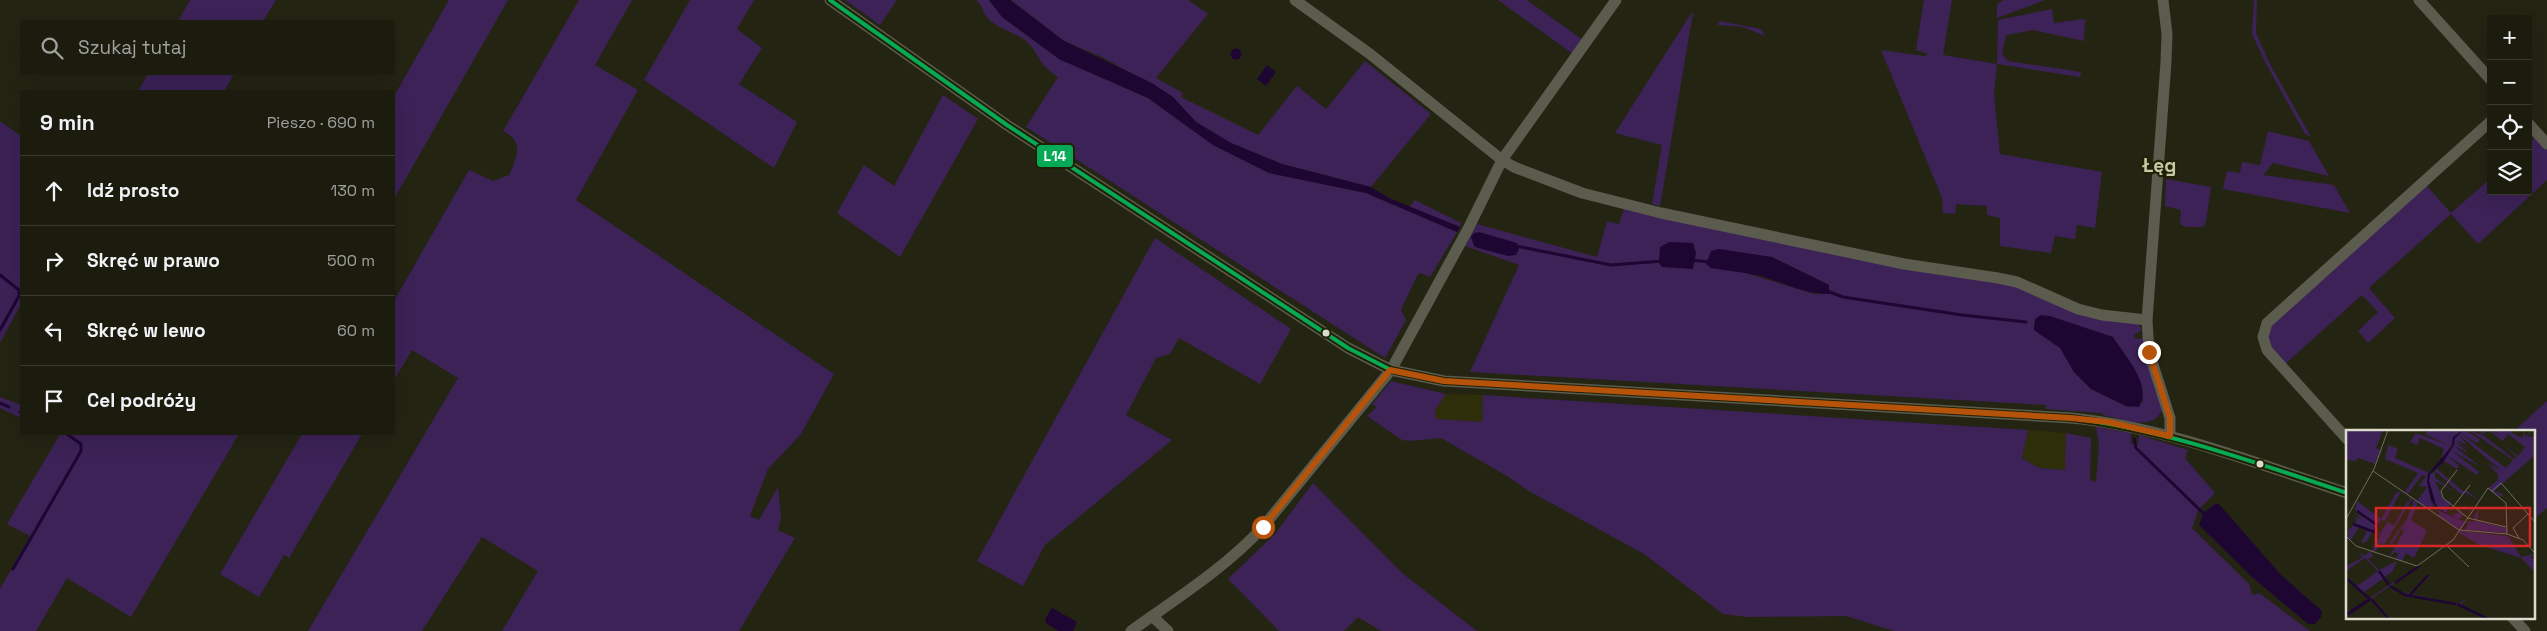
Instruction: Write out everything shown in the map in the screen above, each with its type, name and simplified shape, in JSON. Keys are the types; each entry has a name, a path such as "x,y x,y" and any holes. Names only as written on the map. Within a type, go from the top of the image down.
{"street":[{"path":"830,0 1007,125 1348,348 1390,370 1444,381 2071,418 2108,422 2170,436 2346,493"},
{"path":"1295,0 1370,54 1502,160 1514,167 1582,193 1661,213 1904,264 2017,282 2078,309 2102,315 2147,320"},
{"path":"1131,631 1204,580 1246,546 1390,370 1468,229 1502,160 1616,0"},
{"path":"2163,0 2167,34 2166,62 2147,320 2149,352 2170,418 2170,436"},
{"path":"2419,0 2487,76"},
{"path":"2346,438 2267,350 2264,329 2267,323 2335,259 2487,125"},
{"path":"2532,127 2547,144"},
{"path":"1152,616 1168,631"},
{"path":"2513,618 2525,631"}],"shaded area":[{"path":"190,0 276,0 264,20 179,20"},
{"path":"449,0 508,0 395,197 395,94"},
{"path":"579,0 632,0 595,65 638,90 576,200 834,374 801,434 768,469 750,516 759,520 778,487 781,518 778,530 795,538 739,631 502,631 538,571 482,537 422,631 308,631 458,378 412,350 395,378 395,299 469,170 493,181 509,175 515,162 517,145 503,131"},
{"path":"690,0 754,0 737,29 762,48 739,84 797,122 774,168 644,80"},
{"path":"845,0 897,0 880,25"},
{"path":"976,0 989,0 1002,17 1059,59 1148,98 1213,145 1269,173 1366,193 1457,232 1430,277 1420,273 1417,276 1401,310 1406,320 1385,358 1026,127 1058,77 1043,64 1027,42 991,21"},
{"path":"989,0 1010,0 1064,41 1152,83 1173,97 1196,122 1231,143 1282,164 1371,187 1389,198 1460,227 1457,232 1366,193 1269,173 1213,145 1148,98 1059,59 1002,17"},
{"path":"1011,0 1188,0 1208,14 1156,78 1183,93 1181,97 1258,135 1297,86 1326,109 1365,61 1431,114 1371,187 1282,164 1231,143 1196,122 1173,97 1104,58 1064,41"},
{"path":"1498,0 1527,0 1583,40 1573,54"},
{"path":"1924,0 1952,0 1943,55 1997,64 1994,94 2000,154 2102,172 2095,228 2077,225 2075,239 2055,236 2051,253 2000,246 2000,218 1987,215 1987,206 1956,204 1955,214 1943,213 1942,198 1881,50 1925,56 1928,54 1916,50"},
{"path":"2004,0 2045,0 1997,18 1997,4"},
{"path":"2254,0 2257,0 2256,33 2270,64 2311,137 2305,134 2265,62 2252,34"},
{"path":"2052,9 2054,23 2085,19 2084,41 2033,30 2006,35 2002,54 2008,61 2081,72 2080,77 1997,64 1998,20"},
{"path":"1692,12 1660,206 1652,204 1662,145 1615,133"},
{"path":"1719,21 1761,29 1765,36 1743,27 1718,25"},
{"path":"1234,49 1238,49 1241,54 1240,58 1234,59 1231,56 1231,52"},
{"path":"1267,65 1276,72 1266,86 1257,79"},
{"path":"147,75 233,75 225,90 139,90"},
{"path":"943,95 978,119 900,257 837,213 864,165 894,186"},
{"path":"0,121 20,135 20,306 0,343"},
{"path":"2268,131 2309,141 2329,176 2273,163 2263,175 2334,185 2350,213 2223,189 2227,171 2240,173 2242,162 2260,165"},
{"path":"2537,136 2547,148 2547,180 2532,194 2532,150 2532,140"},
{"path":"2166,179 2211,187 2206,222 2203,227 2186,227 2180,224 2181,210 2165,206"},
{"path":"2487,182 2487,195 2531,195 2478,244 2451,214 2369,288 2395,318 2368,343 2358,331 2378,312 2362,295 2284,365 2270,345 2269,336 2272,322 2425,184 2451,213"},
{"path":"1415,200 1461,223 1460,227 1409,207"},
{"path":"1624,208 2006,283 2138,324 2142,330 2134,335 2135,339 2144,338 2163,408 2159,416 2153,420 2137,422 2103,415 2102,413 2046,409 2046,405 1470,372 1519,265 1465,246 1477,224 1597,257 1607,221 1619,224","holes":["1772,257 1829,285 1829,294 1814,294 1742,272","2034,322 2113,337 2141,384 2143,402 2133,407 2126,406 2091,389 2074,372 2060,348 2034,330"]},
{"path":"1479,232 1517,243 1519,249 1516,255 1508,256 1474,246 1471,237 1474,233"},
{"path":"1155,238 1291,329 1260,384 1179,338 1170,354 1156,358 1126,415 1172,440 1045,545 1023,586 977,561"},
{"path":"1669,242 1693,243 1696,253 1693,269 1662,267 1659,263 1660,247"},
{"path":"1719,249 1772,257 1829,285 1829,294 1803,290 1748,273 1711,268 1706,264 1711,251"},
{"path":"2041,315 2050,316 2113,337 2130,361 2140,380 2142,398 2139,407 2126,406 2091,389 2074,372 2060,348 2034,330 2035,319"},
{"path":"1391,381 1446,394 1435,410 1436,419 1482,422 1483,395 2028,430 2022,458 2039,468 2065,470 2066,433 2091,438 2090,480 2096,482 2099,445 2096,427 2131,433 2131,444 2138,444 2139,435 2188,450 2185,458 2215,493 2199,509 2192,528 2249,584 2252,594 2259,593 2310,631 1894,631 1846,616 1747,617 1723,614 1644,554 1529,491 1441,438 1402,440 1367,416 1377,407 1372,404"},
{"path":"1446,394 1483,395 1482,422 1435,419 1435,410"},
{"path":"0,397 20,405 20,418 0,408"},
{"path":"2547,401 2547,508 2534,519 2534,430 2515,430"},
{"path":"2028,430 2066,433 2066,470 2039,468 2022,458"},
{"path":"57,435 238,435 131,617 67,578 36,631 0,631 0,589 30,536 7,524 59,436"},
{"path":"301,435 361,435 289,558 284,555 259,597 220,574"},
{"path":"1313,483 1402,573 1477,631 1381,631 1358,617 1344,631 1279,631 1228,579 1275,534"},
{"path":"2215,504 2219,504 2281,575 2322,611 2321,617 2315,624 2308,624 2251,576 2199,525 2203,513"},
{"path":"1052,608 1077,622 1073,631 1058,631 1046,623 1045,619"}],"waterway":[{"path":"1516,246 1611,265 1663,261"},
{"path":"1691,260 1710,262"},
{"path":"0,275 19,290 19,296 0,330"},
{"path":"1827,291 1843,297 1962,315 2026,322"},
{"path":"0,403 9,407"},
{"path":"13,569 81,451 81,444 68,435"},
{"path":"2134,439 2136,448 2203,513"}],"transit line":[{"name":"L14","path":"830,0 1007,125 1348,348 1391,370 1444,381 2071,418 2107,423 2177,439 2245,459 2346,493"}],"district":[{"name":"Łęg","path":"2159,165"}],"route":[{"path":"1263,527 1390,370 1407,375 1444,381 2071,418 2108,422 2170,436 2170,418 2149,352"}]}
